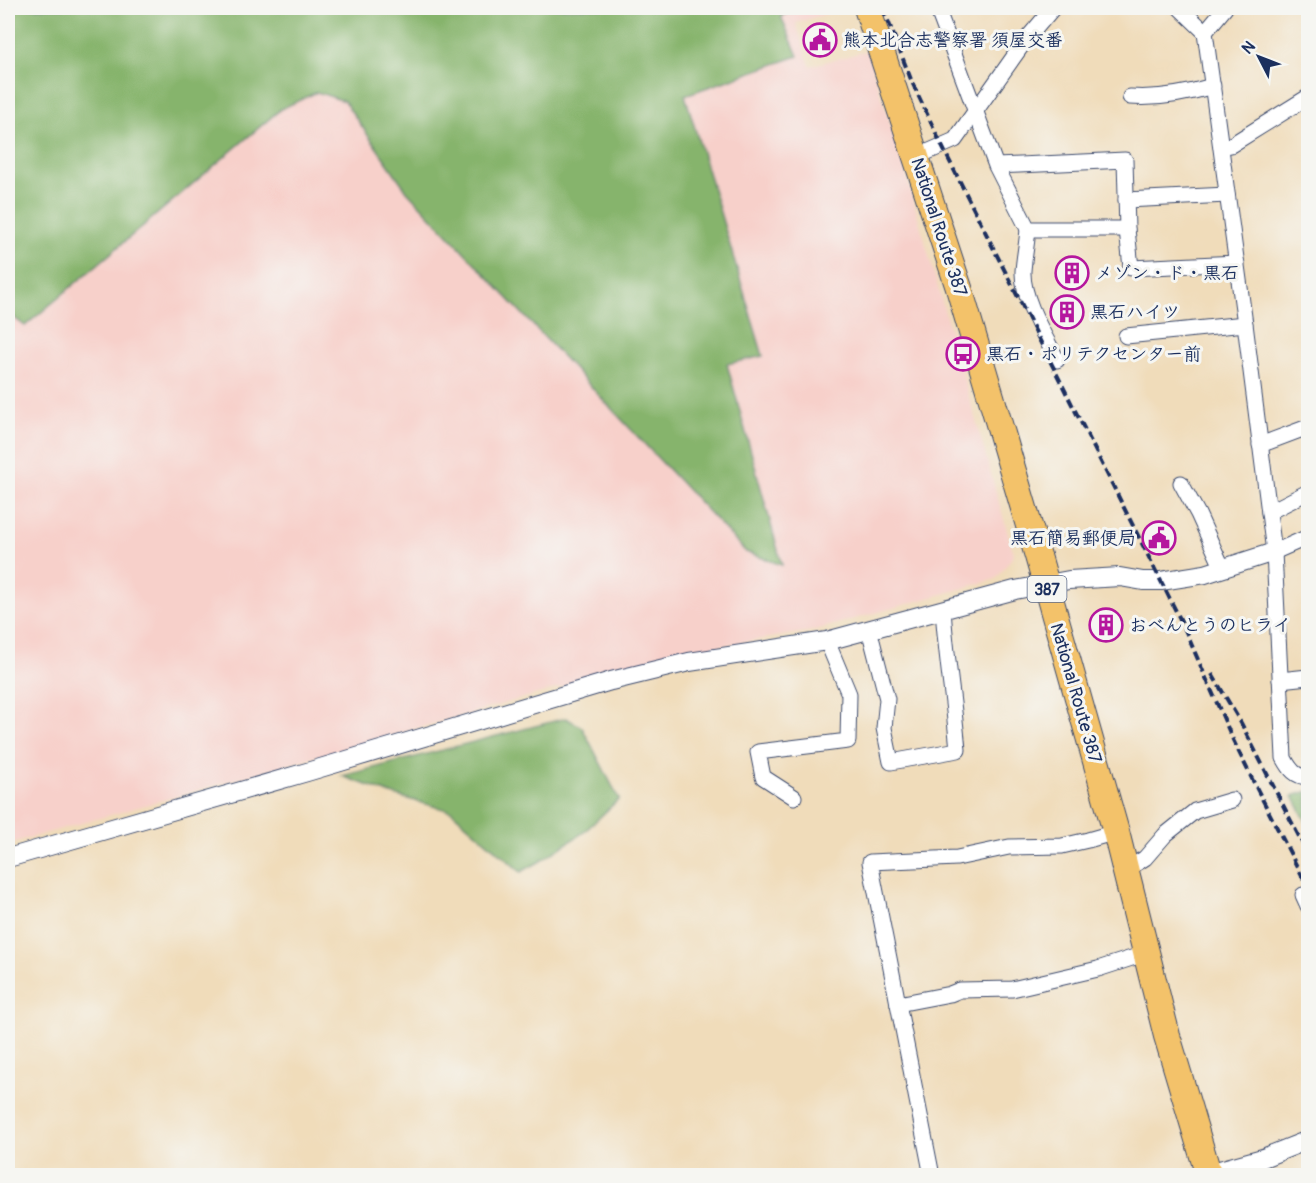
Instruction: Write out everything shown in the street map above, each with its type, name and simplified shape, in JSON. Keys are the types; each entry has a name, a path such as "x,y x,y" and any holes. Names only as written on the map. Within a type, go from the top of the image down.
{"highway":[{"name":"National Route 387","path":"867,8 960,288 1116,832 1167,1036 1206,1175"}],"street":[{"path":"937,8 996,166 1028,229 1023,274 1028,298 1057,360"},
{"path":"916,157 955,140 1025,41 1053,8"},
{"path":"1180,8 1205,33 1274,552 1284,758 1290,770 1301,777 1308,777"},
{"path":"1205,33 1225,8"},
{"path":"1130,97 1148,98 1188,94 1213,86"},
{"path":"1221,147 1231,145 1308,97"},
{"path":"996,166 1125,160 1127,229 1131,268 1236,263"},
{"path":"1126,200 1227,195"},
{"path":"1028,229 1127,229"},
{"path":"1126,336 1245,324"},
{"path":"1260,445 1308,427"},
{"path":"1181,483 1198,514 1223,570"},
{"path":"1269,513 1308,492"},
{"path":"8,858 319,769 611,681 689,662 827,640 1045,583 1120,577 1143,582 1161,581 1205,574 1274,552 1308,537"},
{"path":"869,629 887,699 884,728 891,762 958,750 943,609"},
{"path":"794,797 763,777 758,752 848,741 849,694 827,640"},
{"path":"1280,680 1308,677"},
{"path":"1126,870 1145,858 1165,835 1195,812 1232,800"},
{"path":"932,1176 870,862 957,858 1009,848 1062,846 1116,832"},
{"path":"898,1004 960,990 1012,989 1098,969 1147,953"},
{"path":"1206,1175 1263,1158 1308,1140"}],"shaded area":[{"path":"8,8 846,8 796,23 810,66 867,51 903,164 1014,555 996,579 812,631 690,651 8,844"}],"green space":[{"path":"8,8 804,8 781,16 798,56 685,95 763,356 727,364 782,565 746,552 407,191 344,101 317,92 281,109 25,326 8,313"},
{"path":"566,718 582,727 619,799 584,832 521,872 451,811 394,795 342,776"},
{"path":"1308,791 1308,825 1293,796"}],"railway":[{"path":"883,8 912,82 942,146 1183,625 1233,740 1308,888"},
{"path":"1212,674 1241,723 1308,854"}],"place":[{"name":"熊本北合志警察署 須屋交番","path":"820,40"},
{"name":"メゾン・ド・黒石","path":"1072,273"},
{"name":"黒石ハイツ","path":"1067,312"},
{"name":"黒石・ポリテクセンター前","path":"963,354"},
{"name":"黒石簡易郵便局","path":"1159,538"},
{"name":"おべんとうのヒライ","path":"1106,625"}]}
